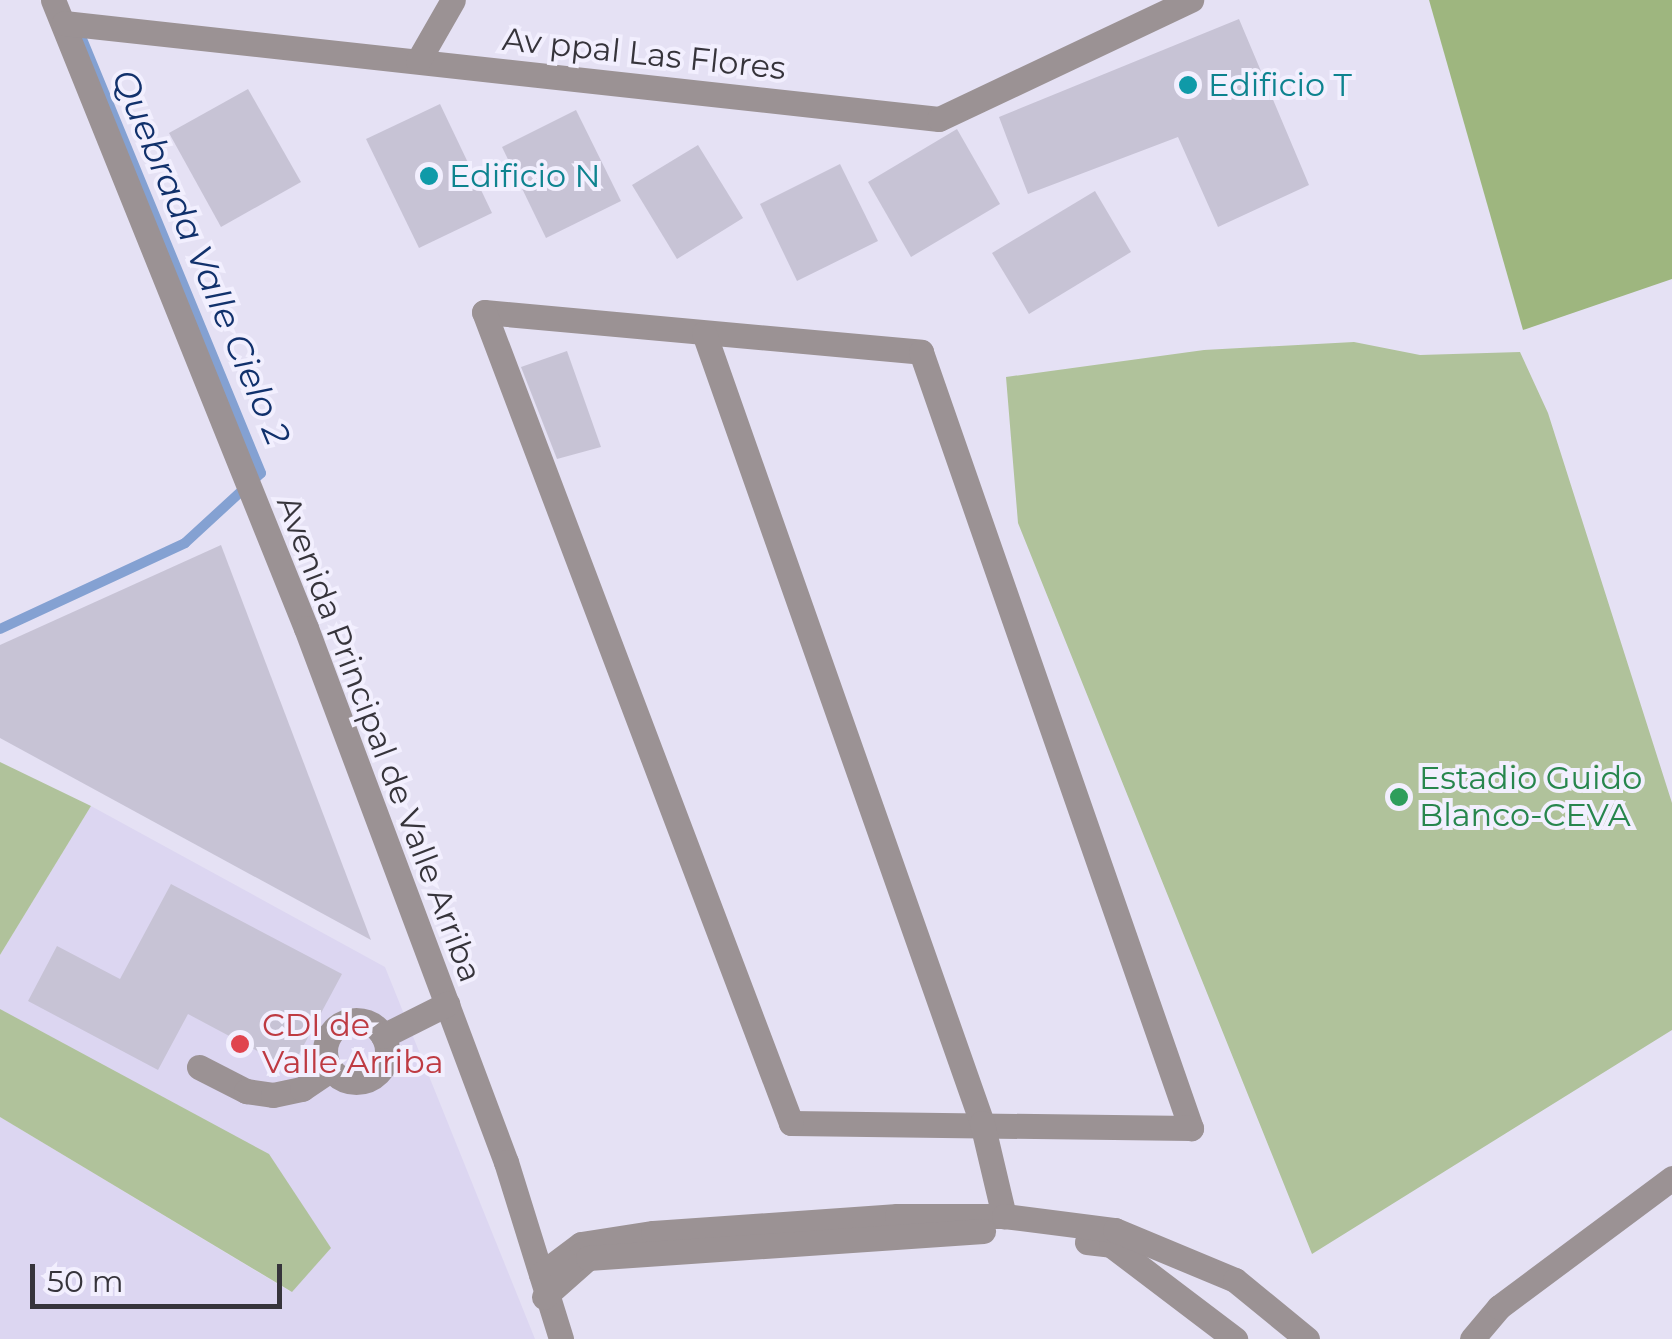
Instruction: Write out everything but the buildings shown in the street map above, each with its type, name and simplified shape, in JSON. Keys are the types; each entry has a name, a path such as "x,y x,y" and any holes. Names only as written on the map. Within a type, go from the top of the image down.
{"street":[{"path":"418,61 452,0"},
{"name":"Av ppal Las Flores","path":"58,12 418,61 939,119 1191,0"},
{"name":"Avenida Principal de Valle Arriba","path":"58,12 306,628 447,1004 561,1339"},
{"path":"484,312 921,352 1192,1128 982,1123 791,1123 484,312"},
{"path":"704,333 982,1123 1004,1216"},
{"path":"383,1036 447,1004"},
{"path":"366,1021 383,1036 386,1058 373,1077 350,1082 330,1070 324,1049 334,1029 366,1021"},
{"path":"198,1067 246,1091 273,1095 302,1089 330,1070"},
{"path":"1472,1339 1499,1307 1672,1178"},
{"path":"542,1285 581,1244 653,1233 1004,1216 1115,1230 1235,1280 1307,1339"},
{"path":"542,1285 588,1258 1003,1230 1111,1245 1235,1339"}],"shaded area":[{"name":"CDI de Valle Arriba","path":"91,806 385,967 535,1339 0,1339 0,1117 291,1292 0,1009 0,955"}],"green space":[{"path":"1429,0 1672,0 1672,279 1523,330"},
{"name":"Estadio Guido Blanco-CEVA","path":"1354,342 1420,355 1520,352 1548,413 1672,803 1672,1030 1312,1254 1018,523 1006,377 1204,350"},
{"path":"0,762 91,806 0,955"},
{"path":"0,1009 269,1154 331,1248 292,1292 0,1117"}],"waterway":[{"name":"Quebrada Valle Cielo 2","path":"0,629 185,543 261,473 78,28"}],"place":[{"name":"Edificio T","path":"1188,85"},
{"name":"Edificio N","path":"429,176"},
{"name":"Estadio Guido Blanco-CEVA","path":"1399,797"},
{"name":"CDI de Valle Arriba","path":"240,1044"}]}
